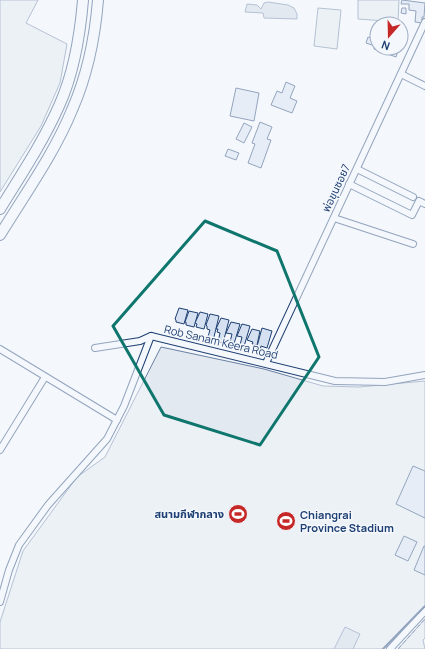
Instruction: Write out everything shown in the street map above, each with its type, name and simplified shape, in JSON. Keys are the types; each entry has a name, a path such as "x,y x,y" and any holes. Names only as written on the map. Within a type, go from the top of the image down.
{"main road":[{"path":"0,209 42,140 60,105 74,64 83,0"},
{"path":"0,235 54,146 72,110 87,67 97,17 98,0"}],"street":[{"name":"พ่อขุนซอย7","path":"266,363 425,22"},
{"path":"400,74 425,86"},
{"path":"357,169 413,197"},
{"path":"350,184 412,215 419,201 425,204"},
{"path":"334,218 413,244"},
{"path":"95,348 140,341 151,336"},
{"name":"Rob Sanam Keera Road","path":"0,602 9,570 19,545 48,506 108,439 151,336 335,381 385,382 425,375"},
{"path":"1,352 117,420"},
{"path":"0,450 45,377"},
{"path":"390,649 425,611"}],"highlighted area":[{"path":"205,221 277,251 319,357 260,445 164,415 113,326"}],"shaded area":[{"path":"0,0 38,0 26,23 67,44 60,83 41,126 0,192"},
{"path":"358,0 399,0 398,16 369,16 369,20 358,19"},
{"path":"268,2 288,5 294,8 297,14 297,19 264,18 263,13 245,12 247,4 257,5 261,9 264,3"},
{"path":"318,8 341,10 337,49 314,46"},
{"name":"สนามกีฬากลาง","path":"161,347 264,369 323,386 359,387 425,381 425,606 383,649 0,649 0,622 23,551 77,477 105,457"},
{"path":"425,619 425,638 423,640 425,649 398,649"},
{"path":"345,627 360,634 353,649 334,649"}],"building":[{"path":"402,0 425,3 422,23 415,22 416,11 409,10 409,4 401,4"},
{"path":"402,8 406,8 406,14 401,13"},
{"path":"369,37 369,44 366,43"},
{"path":"286,82 295,86 290,98 297,101 292,113 271,105 277,91 282,93"},
{"path":"236,88 259,93 254,121 230,116"},
{"path":"260,122 272,127 267,139 271,140 261,168 248,163 255,144 252,143"},
{"path":"244,123 252,127 244,143 236,139"},
{"path":"228,149 239,153 236,160 225,156"},
{"path":"179,308 188,310 184,324 176,322 175,319"},
{"path":"189,311 198,313 194,327 186,325 185,322"},
{"path":"200,312 208,314 204,329 196,327 197,324 195,323"},
{"path":"210,314 219,316 213,341 207,340 210,330 207,329 206,325"},
{"path":"221,318 229,320 223,343 218,342 220,333 217,332 218,329 216,329"},
{"path":"231,322 240,324 233,347 229,346 232,334 226,333"},
{"path":"242,324 250,326 243,350 239,349 242,337 237,336"},
{"path":"262,328 272,331 267,348 261,346 260,352 256,350"},
{"path":"252,329 260,331 257,345 252,344 253,342 247,340"},
{"path":"413,466 425,471 425,518 396,504"},
{"path":"404,536 417,542 408,561 395,555"},
{"path":"425,546 425,575 414,570"}],"fence":[{"path":"398,649 425,619"}],"wall":[{"path":"383,649 425,606"}],"place":[{"name":"สนามกีฬากลาง","path":"238,514"},
{"name":"Chiangrai Province Stadium","path":"286,521"}]}
